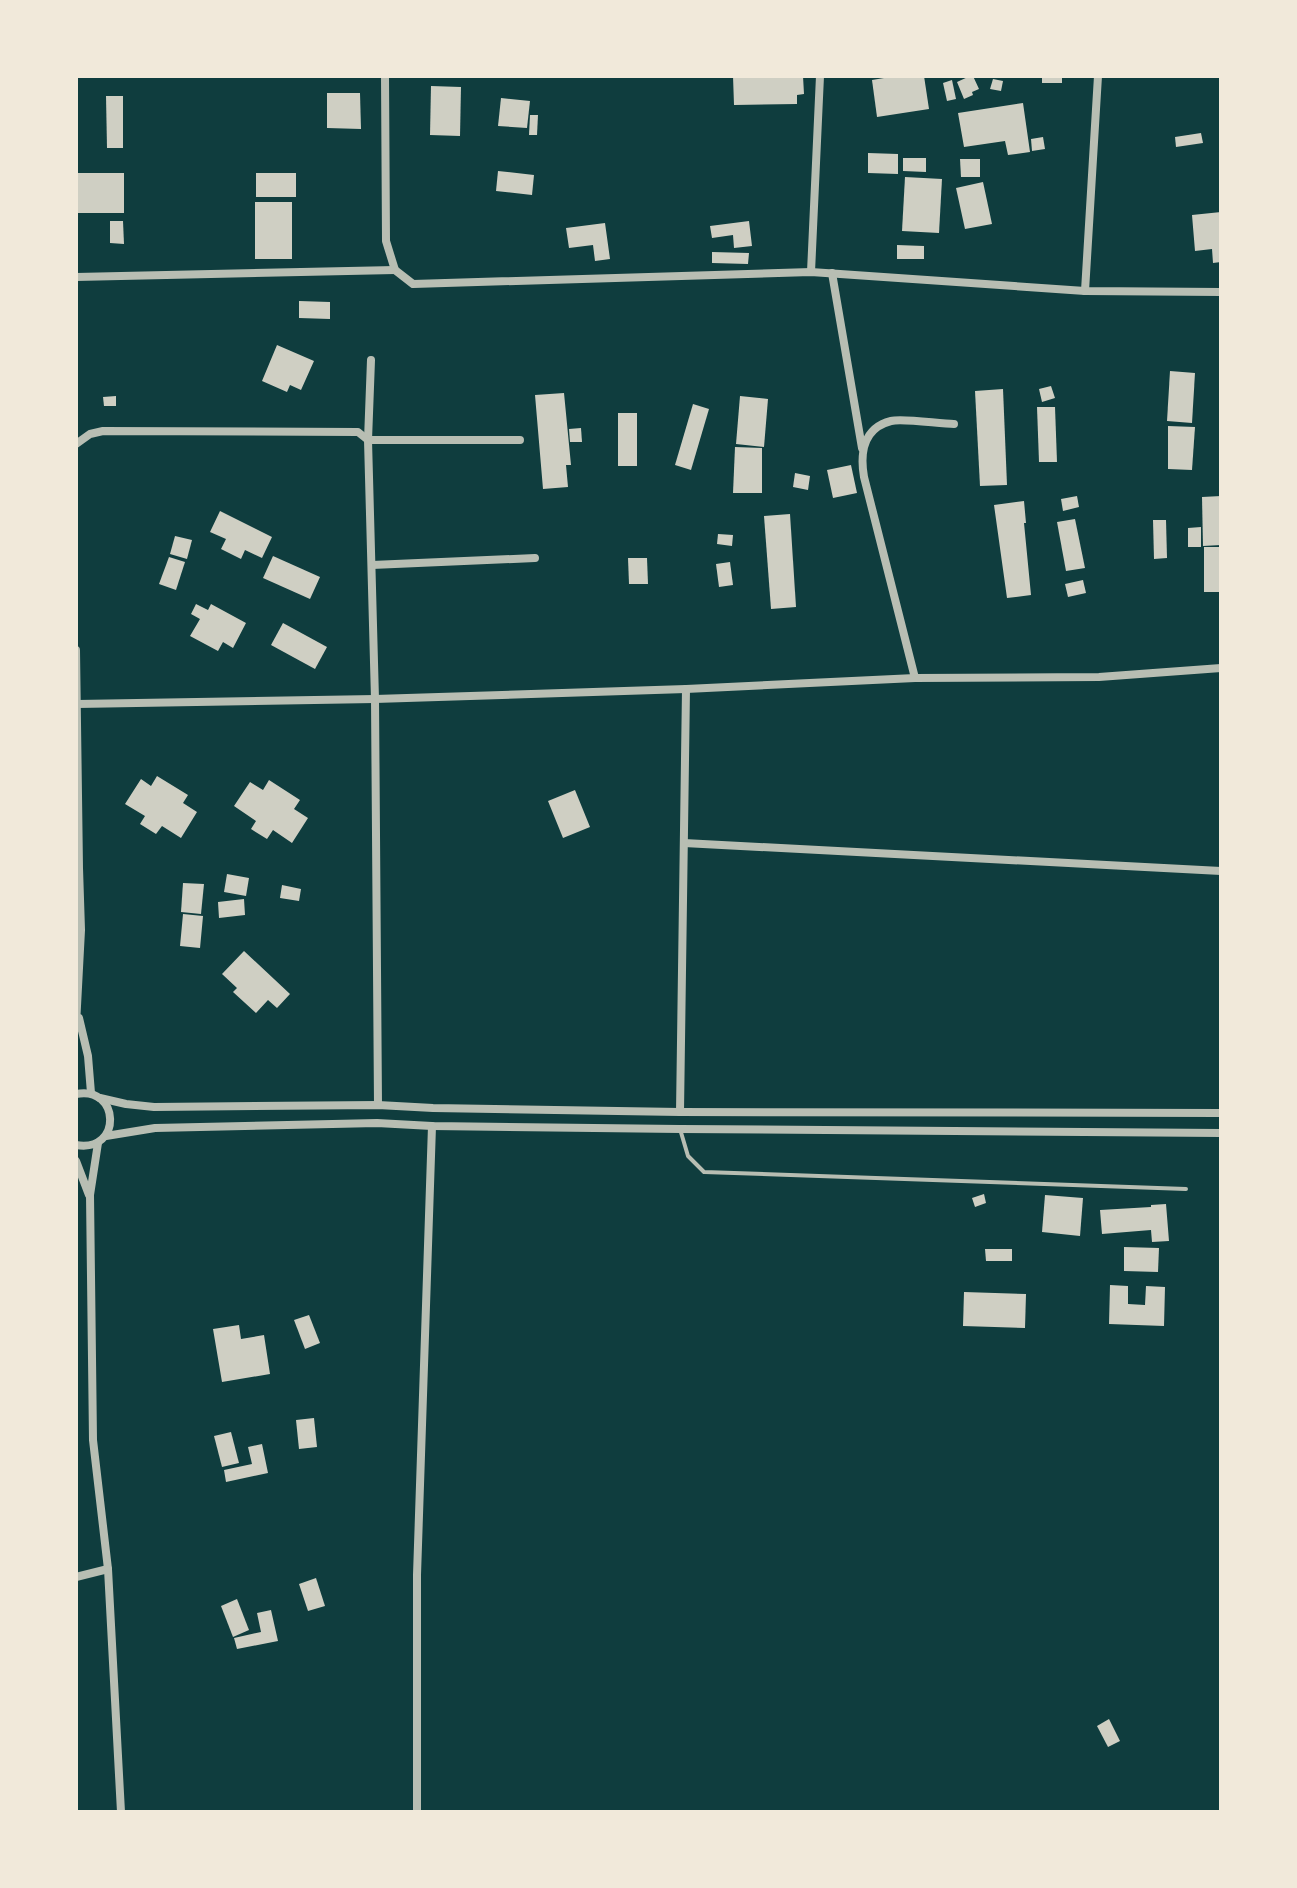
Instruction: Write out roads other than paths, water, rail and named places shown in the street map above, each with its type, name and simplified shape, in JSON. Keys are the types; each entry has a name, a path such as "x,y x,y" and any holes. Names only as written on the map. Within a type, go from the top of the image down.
{"street":[{"path":"385,76 386,241 395,270 413,284 811,272 1085,291 1221,292"},
{"path":"811,272 820,76"},
{"path":"1085,291 1098,76"},
{"path":"76,277 395,270"},
{"path":"832,273 864,477 915,678"},
{"path":"371,360 368,440 375,699 378,1105"},
{"path":"862,449 868,436 879,426 892,421 954,424"},
{"path":"76,444 90,434 103,431 358,432 368,440 520,440"},
{"path":"372,565 535,558"},
{"path":"76,650 79,868 76,1025"},
{"path":"77,704 375,699 915,678 1099,677 1221,668"},
{"path":"680,1112 686,689"},
{"path":"684,843 1221,871"},
{"path":"78,1013 88,1056 91,1093"},
{"path":"76,1094 91,1093 126,1104 154,1107 378,1105 680,1112 1221,1113"},
{"path":"76,1145 88,1147 106,1136 111,1116 100,1098"},
{"path":"947,1112 947,1131"},
{"path":"106,1136 155,1128 377,1123 680,1129 1221,1133"},
{"path":"417,1812 417,1575 432,1126"},
{"path":"98,1143 90,1195 93,1440 108,1569 121,1812"},
{"path":"76,1161 90,1195"},
{"path":"76,1577 108,1569"}],"lane":[{"path":"680,1129 688,1156 704,1172 1186,1189"}]}
